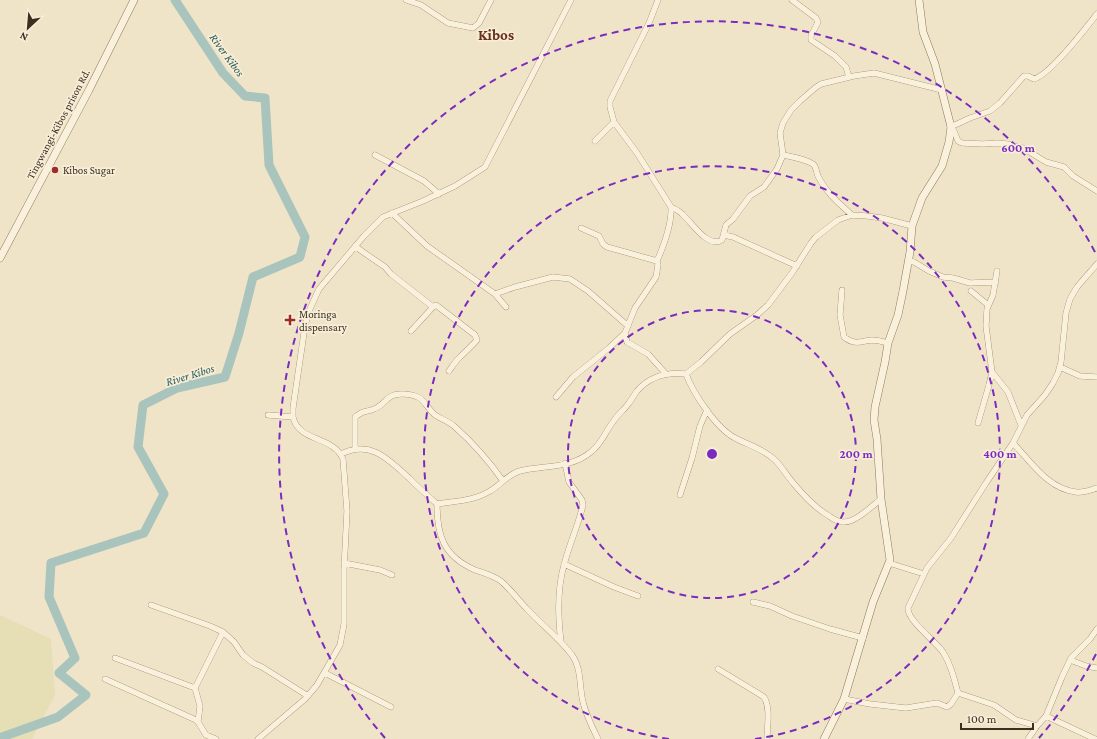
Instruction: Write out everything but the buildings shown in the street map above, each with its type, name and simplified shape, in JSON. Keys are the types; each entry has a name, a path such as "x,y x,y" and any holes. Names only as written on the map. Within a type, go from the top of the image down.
{"street":[{"name":"Tingwangi-Kibos prison Rd.","path":"0,258 89,90 134,0"},
{"path":"406,0 421,5 448,23 473,28 479,23 492,0"},
{"path":"258,739 308,696 317,685 340,645 343,631 344,563 347,511 345,466 341,454 331,446 301,431 294,423 293,417 301,347 309,311 319,289 377,222 392,213 439,194 485,167 571,0"},
{"path":"658,0 646,31 610,101 612,114 614,122 637,153 671,206 686,217 704,236 714,243 718,243 722,240 726,225 733,219 750,196 764,187 777,169 783,155 780,130 791,110 800,100 815,88 822,84 849,77 874,73 942,90"},
{"path":"792,0 816,18 818,22 811,36 811,40 838,59 846,67 849,77"},
{"path":"824,739 844,698 874,602 889,563 890,557 881,499 878,439 874,420 874,407 888,343 898,315 909,261 912,226 922,198 942,166 950,142 950,127 942,90 936,64 923,32 919,0"},
{"path":"950,127 990,111 1000,103 1024,76 1034,79 1043,75 1097,14"},
{"path":"595,141 614,122"},
{"path":"950,127 954,130 958,141 962,143 997,143 1014,145 1023,148 1046,162 1064,167 1073,176 1097,191"},
{"path":"375,155 424,181 439,194"},
{"path":"783,155 800,159 813,165 816,169 817,175 828,192 852,215"},
{"path":"556,397 573,377 625,333 635,308 656,277 657,262 671,216 671,206"},
{"path":"392,213 427,246 495,294 506,307"},
{"path":"686,374 730,334 763,310 797,266 808,247 816,237 838,220 852,215 882,218 912,226"},
{"path":"582,228 599,236 603,244 607,247 657,262"},
{"path":"724,235 733,237 797,266"},
{"path":"355,246 385,267 391,274 432,307"},
{"path":"909,261 914,262 943,277 953,278 970,284 996,282"},
{"path":"844,698 870,704 906,708 937,703 947,707 951,704 958,693 956,679 951,666 938,645 914,622 908,611 910,602 924,574 951,538 1013,443 1027,415 1053,384 1060,367 1066,313 1070,299 1077,287 1097,264"},
{"path":"978,423 992,372 986,326 988,305 993,296 997,271"},
{"path":"495,294 514,287 553,277 570,279 588,291 628,326"},
{"path":"842,290 840,315 844,337 858,343 871,340 888,343"},
{"path":"971,291 988,305"},
{"path":"411,331 432,307 438,306 475,335 477,338 476,341 460,356 449,371"},
{"path":"625,333 627,342 648,354 666,374"},
{"path":"1060,367 1080,376 1097,377"},
{"path":"438,504 471,499 490,491 510,475 520,471 579,460 592,451 602,441 612,422 629,403 638,389 650,381 666,374 676,372 686,374"},
{"path":"992,372 1008,392 1021,425"},
{"path":"686,374 690,384 707,410 728,434 774,458 803,495 816,508 837,521 842,522 853,520 881,499"},
{"path":"355,449 355,417 363,411 375,409 391,396 402,394 410,395 422,400 434,413 453,425 486,458 503,481"},
{"path":"680,495 694,452 700,426 707,410"},
{"path":"268,415 293,417"},
{"path":"1013,443 1049,481 1057,486 1076,492 1097,488"},
{"path":"341,454 355,449 367,449 385,457 438,504"},
{"path":"561,643 559,628 560,590 564,564 583,506 582,500 569,482 565,463"},
{"path":"438,504 437,523 440,537 457,560 466,566 502,582 572,656 577,665 584,707 598,739"},
{"path":"344,563 380,570 392,575"},
{"path":"889,563 924,574"},
{"path":"564,564 638,596"},
{"path":"753,602 770,606 792,616 830,629 863,638"},
{"path":"151,605 223,632 234,642 243,655 253,663 262,667 308,696"},
{"path":"1028,739 1046,716 1070,660 1090,639 1097,629"},
{"path":"216,739 211,738 204,733 198,722 200,706 195,688 223,632"},
{"path":"115,658 195,688"},
{"path":"1070,660 1086,666 1097,668"},
{"path":"718,668 764,698 767,702 768,710 766,739"},
{"path":"325,673 392,706"},
{"path":"105,679 198,722"},
{"path":"958,693 994,705 1016,720 1037,726"},
{"path":"1046,716 1095,739"}],"shaded area":[{"path":"0,615 51,639 55,695 32,739 0,739"}],"waterway":[{"name":"River Kibos","path":"1,739 2,737 58,717 86,695 59,673 75,658 49,597 51,563 144,533 164,494 138,447 143,405 177,388 225,377 239,333 253,277 300,257 305,237 269,165 265,98 245,96 223,73 175,0"}],"place":[{"name":"Kibos Sugar","path":"55,170"},
{"name":"Moringa dispensary","path":"290,320"}],"district":[{"name":"Kibos","path":"496,35"}]}
